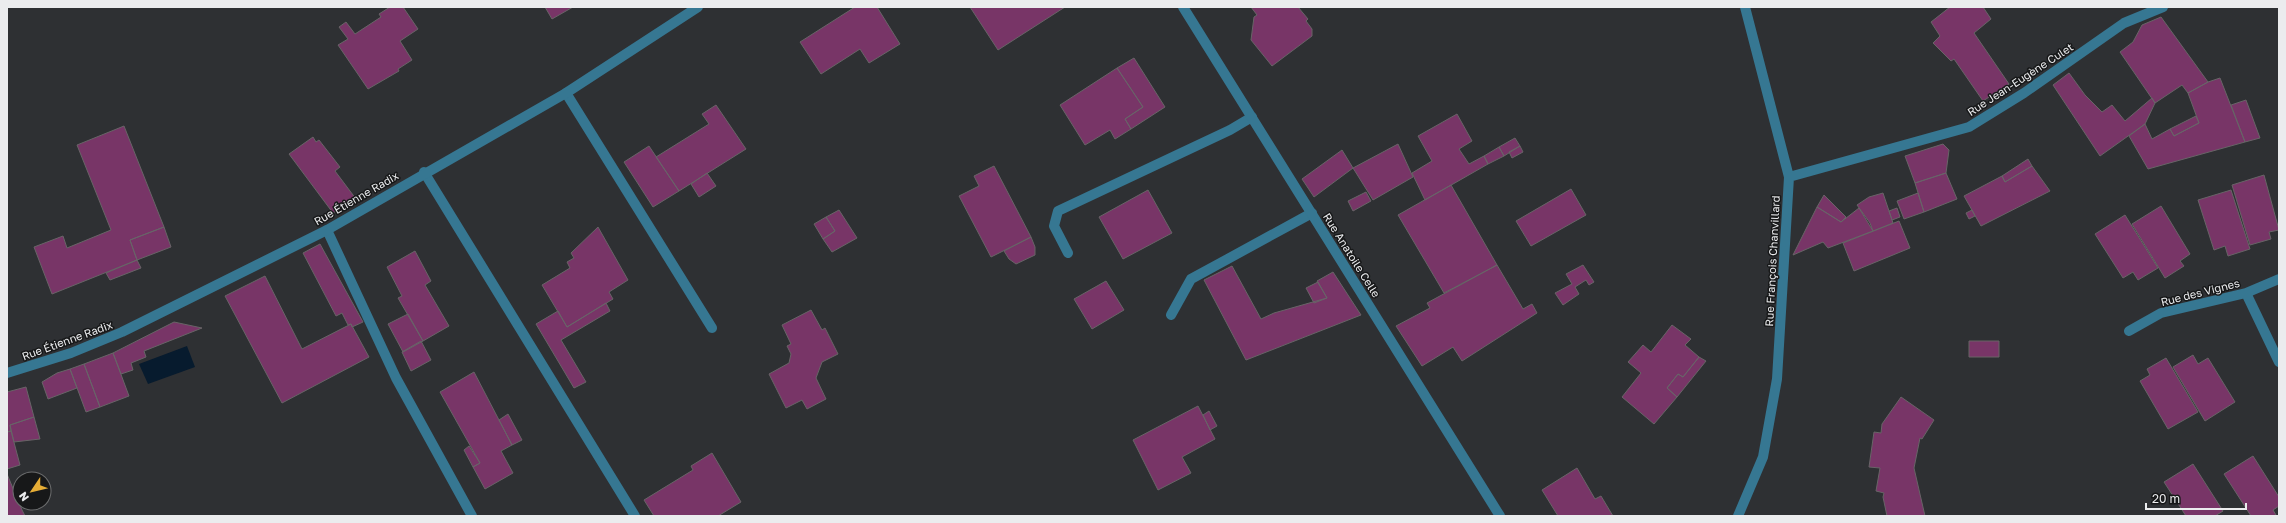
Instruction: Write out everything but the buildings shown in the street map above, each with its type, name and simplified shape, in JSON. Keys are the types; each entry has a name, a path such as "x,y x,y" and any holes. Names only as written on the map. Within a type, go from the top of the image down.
{"street":[{"name":"Rue Étienne Radix","path":"7,373 71,353 122,332 327,230 424,172 566,93 698,7"},
{"name":"Rue Anatoile Celle","path":"1183,7 1500,516"},
{"name":"Rue François Chanvillard","path":"1738,516 1763,458 1777,379 1788,177 1745,7"},
{"name":"Rue Jean-Eugène Culet","path":"1788,177 1969,127 2024,93 2124,23 2164,7"},
{"path":"566,93 712,328"},
{"path":"1068,253 1054,226 1058,211 1230,130 1252,117"},
{"path":"424,172 635,516"},
{"path":"1171,315 1191,279 1312,213"},
{"path":"327,230 396,378 472,516"},
{"name":"Rue des Vignes","path":"2128,331 2161,313 2246,293 2279,279"},
{"path":"2246,293 2279,362"}],"water":[{"path":"187,346 195,367 148,384 139,364"}]}
